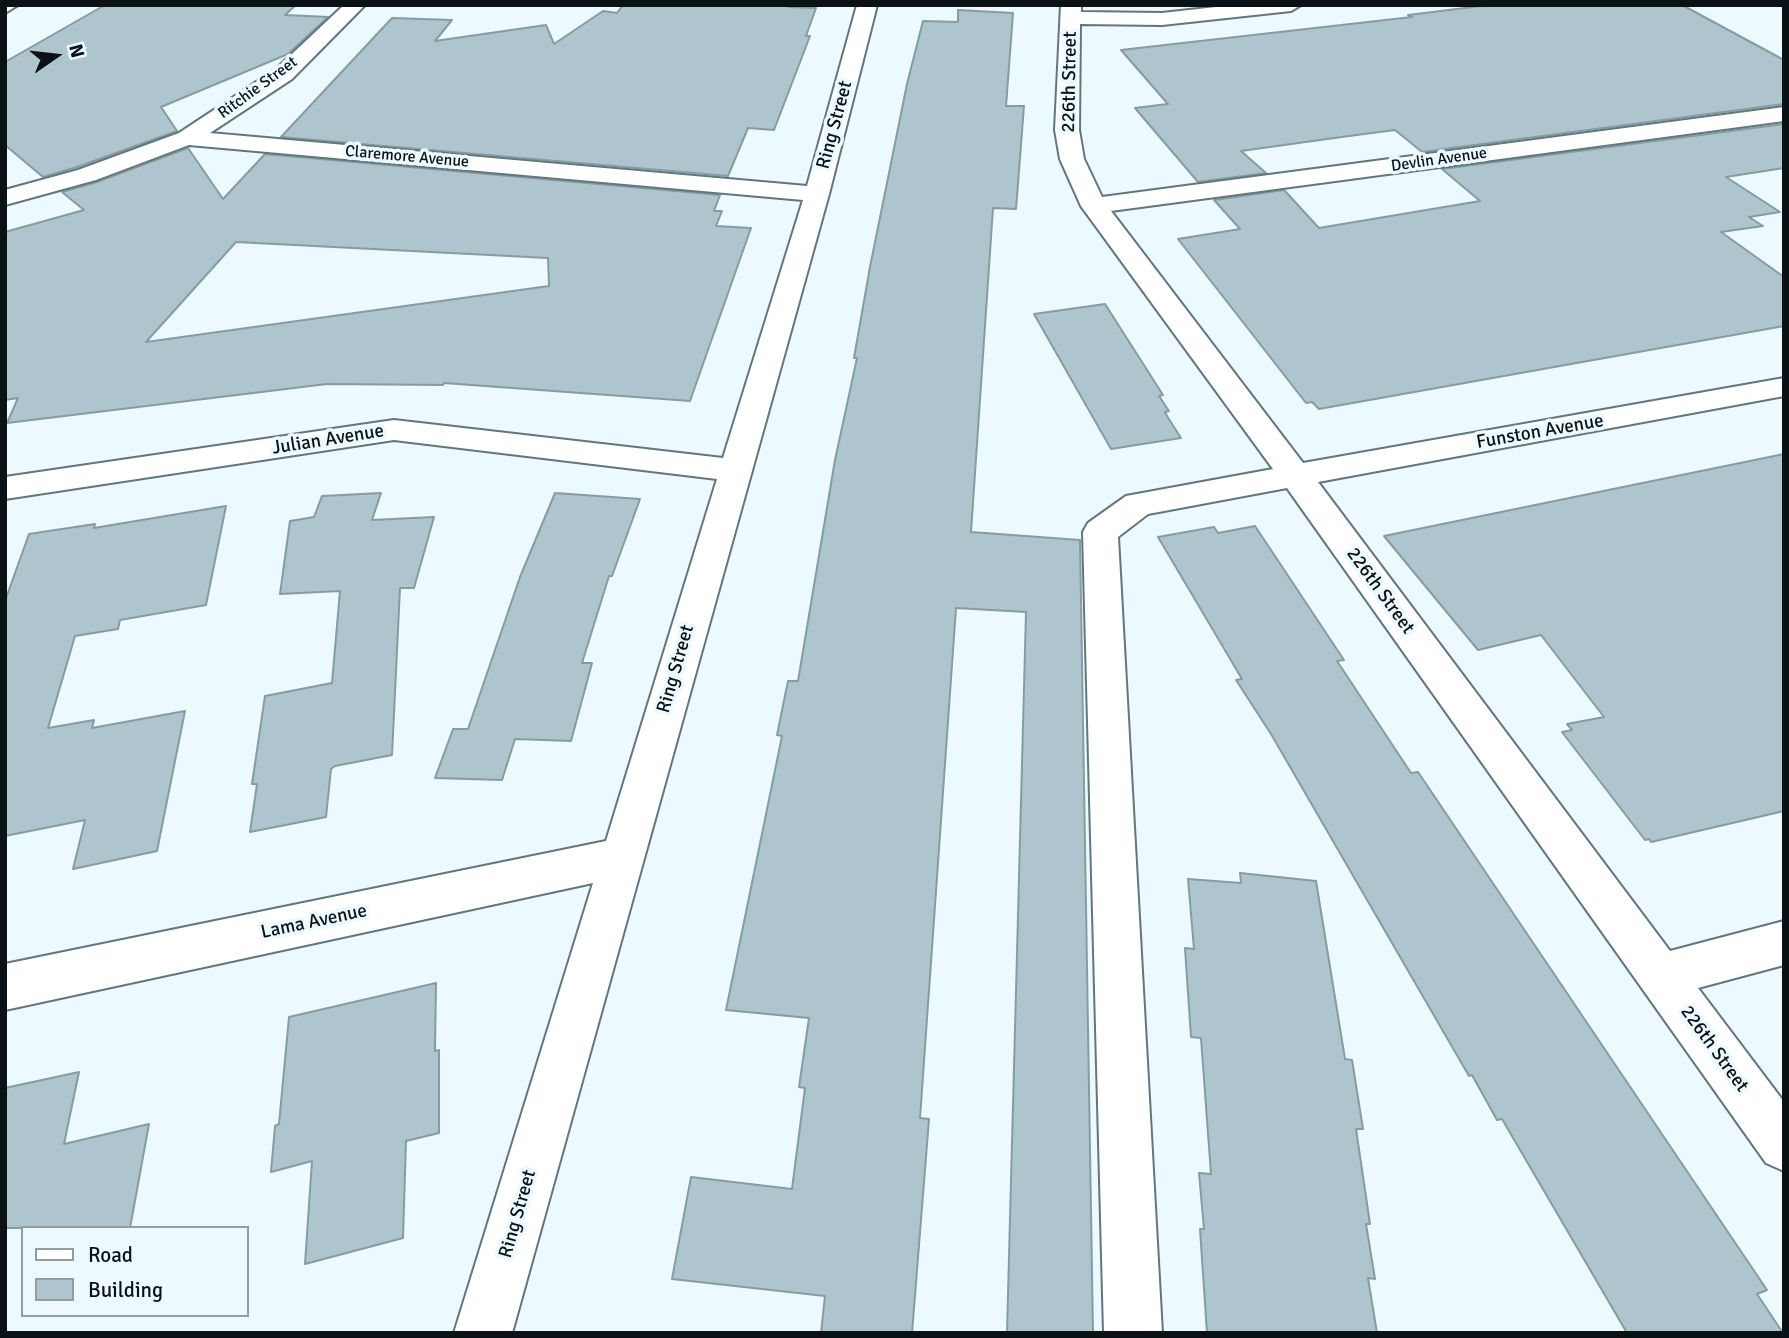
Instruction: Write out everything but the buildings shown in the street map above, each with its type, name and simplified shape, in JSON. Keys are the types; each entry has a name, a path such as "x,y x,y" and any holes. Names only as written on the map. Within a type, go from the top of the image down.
{"street":[{"name":"Ritchie Street","path":"187,138 284,74 355,5"},
{"name":"Ring Street","path":"483,1333 817,194 867,5"},
{"path":"1072,12 1162,19 1291,5"},
{"name":"226th Street","path":"1072,12 1067,130 1072,159 1094,206 1296,477 1784,1145"},
{"name":"Devlin Avenue","path":"1094,206 1784,114"},
{"name":"Claremore Avenue","path":"5,198 87,175 187,138 817,194"},
{"name":"Funston Avenue","path":"1133,1333 1100,532 1138,504 1784,387"},
{"name":"Julian Avenue","path":"5,488 394,430 734,470"},
{"name":"Lama Avenue","path":"5,987 622,857"},
{"path":"1660,976 1784,943"}]}
